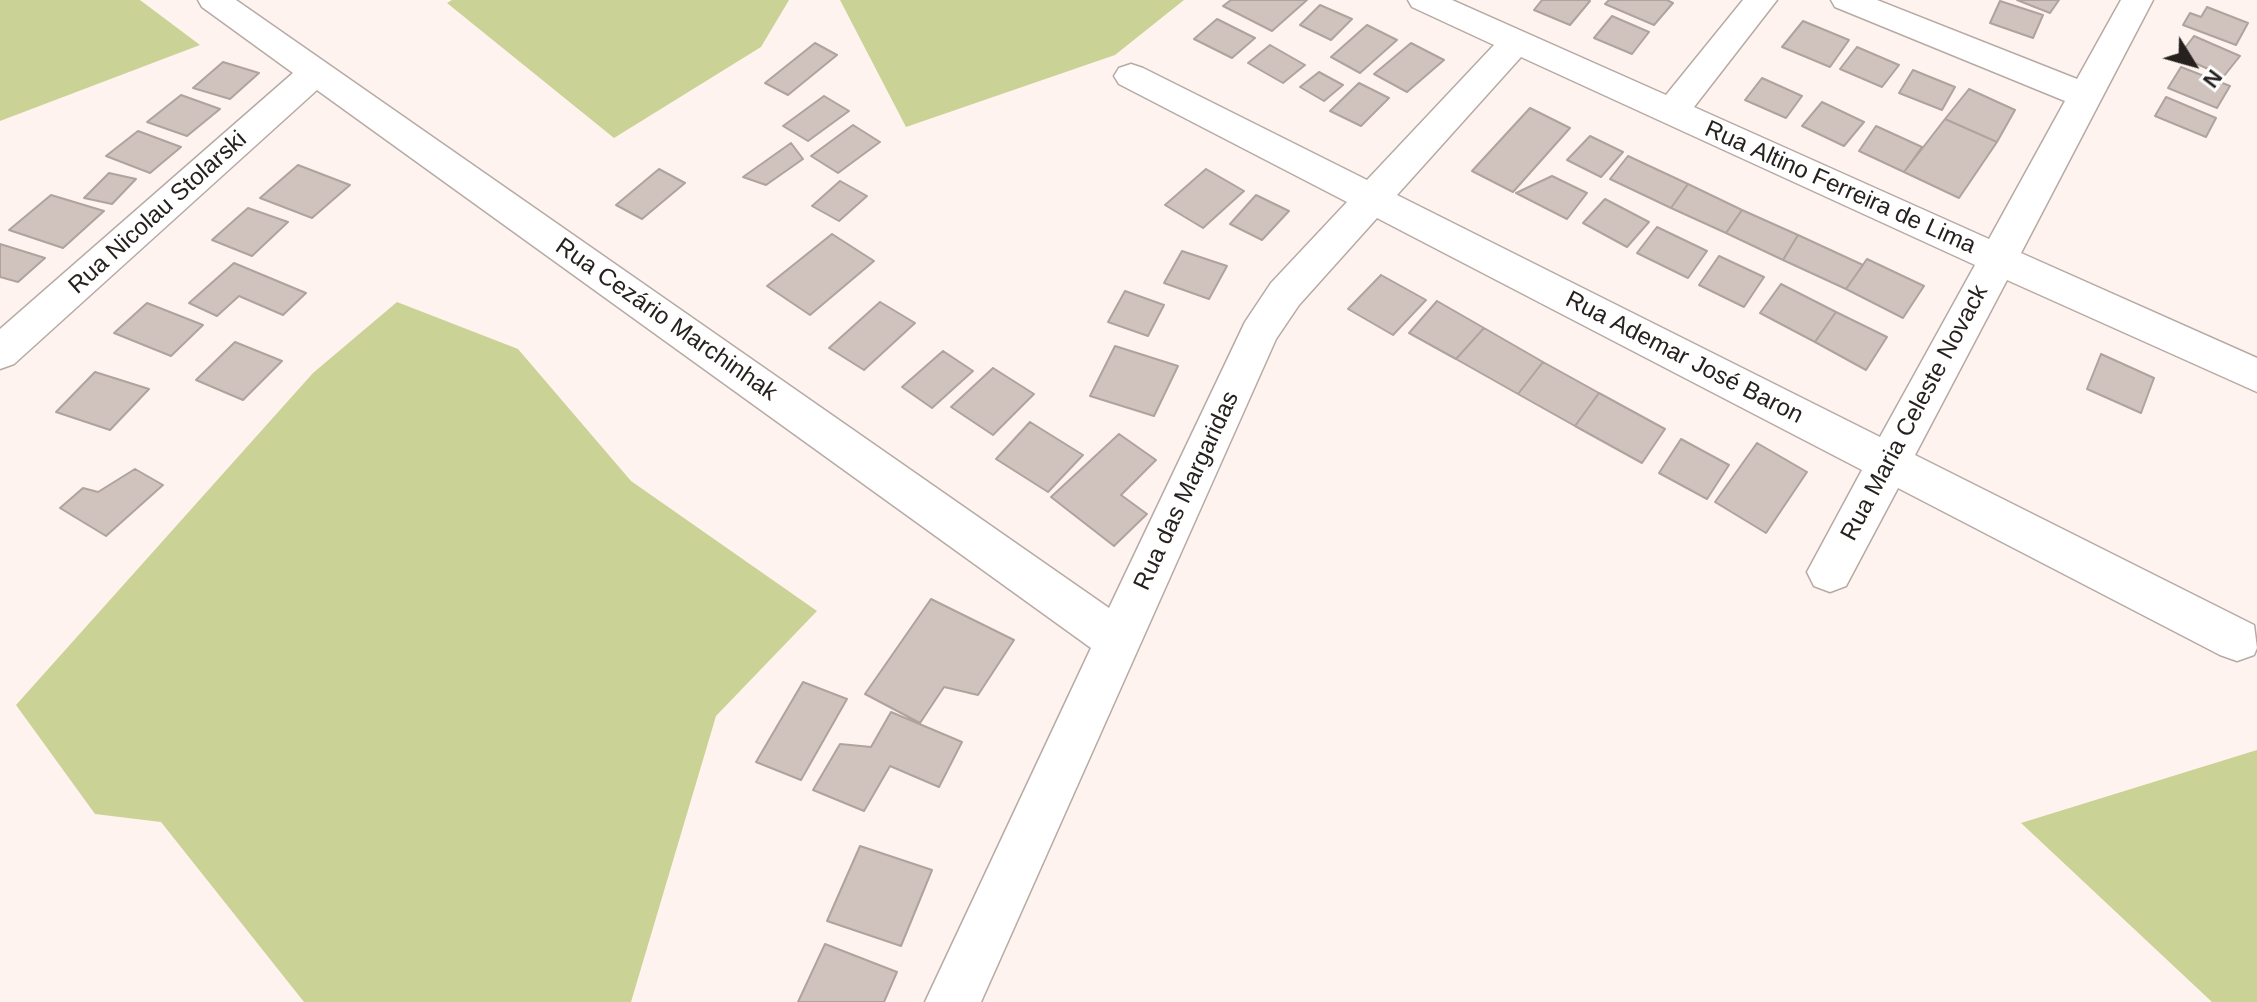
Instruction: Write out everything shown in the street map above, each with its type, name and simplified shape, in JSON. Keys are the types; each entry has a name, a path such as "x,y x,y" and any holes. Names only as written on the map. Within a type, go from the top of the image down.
{"street":[{"name":"Rua Cezário Marchinhak","path":"214,0 1118,641"},
{"name":"Rua Altino Ferreira de Lima","path":"1424,0 2257,376"},
{"path":"1671,112 1761,0"},
{"path":"1847,0 2086,96"},
{"name":"Rua Maria Celeste Novack","path":"1830,572 2137,0"},
{"name":"Rua das Margaridas","path":"953,1002 1259,333 1285,294 1516,42"},
{"name":"Rua Nicolau Stolarski","path":"0,353 315,72"},
{"name":"Rua Ademar José Baron","path":"1131,76 2237,640"}],"green space":[{"path":"0,0 140,0 200,45 0,121"},
{"path":"452,0 789,0 761,47 614,138 447,3"},
{"path":"840,0 1184,0 1115,55 906,127"},
{"path":"397,302 518,349 631,481 817,611 716,716 631,1002 304,1002 161,822 95,814 16,705 313,373"},
{"path":"2257,750 2257,1002 2212,1002 2021,823"}],"building":[{"path":"1231,0 1307,0 1272,31 1223,6"},
{"path":"1542,0 1590,1 1570,25 1534,10"},
{"path":"1609,0 1667,0 1673,3 1654,25 1605,4"},
{"path":"2017,0 2059,0 2050,13"},
{"path":"2000,1 2043,15 2033,38 1990,23"},
{"path":"1320,5 1352,19 1331,40 1300,25"},
{"path":"2207,7 2248,23 2236,45 2183,25 2190,13 2201,17"},
{"path":"1612,16 1649,32 1632,54 1594,38"},
{"path":"1217,19 1255,38 1232,58 1194,39"},
{"path":"1803,21 1849,40 1830,67 1782,47"},
{"path":"1367,25 1397,40 1360,73 1331,57"},
{"path":"2194,36 2240,56 2224,76 2179,56"},
{"path":"815,43 837,55 788,95 765,83"},
{"path":"1411,43 1444,60 1407,92 1374,74"},
{"path":"1270,45 1305,65 1283,83 1248,63"},
{"path":"1857,47 1899,65 1882,87 1840,69"},
{"path":"223,62 259,73 230,99 193,88"},
{"path":"2181,67 2230,86 2217,108 2168,88"},
{"path":"1913,70 1955,87 1942,110 1899,93"},
{"path":"1319,72 1343,85 1324,101 1300,87"},
{"path":"1762,78 1802,96 1786,118 1745,100"},
{"path":"1359,83 1389,98 1361,126 1330,111"},
{"path":"1969,89 2015,110 1997,142 1945,119"},
{"path":"181,95 220,109 187,136 147,122"},
{"path":"824,96 849,111 808,141 783,126"},
{"path":"2166,97 2216,118 2206,137 2155,116"},
{"path":"1822,102 1864,122 1844,146 1802,126"},
{"path":"1530,108 1570,128 1513,192 1472,171"},
{"path":"1945,119 1997,142 1959,198 1904,172"},
{"path":"853,125 880,142 838,173 811,156"},
{"path":"1876,126 1922,147 1904,172 1859,151"},
{"path":"138,131 181,147 150,173 106,156"},
{"path":"1590,136 1623,152 1601,177 1567,160"},
{"path":"791,143 803,159 766,185 743,177"},
{"path":"1628,156 1688,184 1671,208 1610,179"},
{"path":"298,165 350,185 312,218 260,198"},
{"path":"659,169 685,183 642,219 616,205"},
{"path":"1206,169 1244,191 1203,228 1165,205"},
{"path":"109,173 136,179 112,204 84,198"},
{"path":"1552,176 1587,193 1567,219 1516,193"},
{"path":"840,181 867,196 839,221 812,206"},
{"path":"1688,184 1742,210 1726,233 1671,208"},
{"path":"51,195 104,211 63,248 9,230"},
{"path":"1256,195 1289,211 1262,240 1230,224"},
{"path":"1605,199 1649,222 1627,247 1583,223"},
{"path":"248,208 288,222 252,256 212,240"},
{"path":"1742,210 1798,235 1783,260 1726,233"},
{"path":"1657,227 1707,251 1688,278 1637,253"},
{"path":"832,234 874,261 810,315 767,286"},
{"path":"1798,235 1863,265 1846,289 1783,260"},
{"path":"0,244 45,258 18,282 0,277"},
{"path":"1182,251 1227,266 1209,299 1164,283"},
{"path":"1719,256 1764,277 1744,307 1699,285"},
{"path":"1867,259 1924,286 1903,318 1846,289"},
{"path":"234,263 306,293 283,315 239,296 217,316 189,303"},
{"path":"1381,275 1426,300 1393,335 1348,309"},
{"path":"1781,284 1836,312 1815,342 1760,313"},
{"path":"1125,291 1164,305 1148,336 1108,322"},
{"path":"1437,301 1484,328 1456,359 1409,333"},
{"path":"880,302 915,323 864,370 829,348"},
{"path":"147,303 203,325 171,356 114,333"},
{"path":"1836,312 1887,337 1866,370 1815,342"},
{"path":"1484,328 1543,362 1518,394 1456,359"},
{"path":"235,342 282,361 243,400 196,380"},
{"path":"1115,346 1178,366 1154,416 1090,396"},
{"path":"943,351 973,371 932,408 902,387"},
{"path":"2101,354 2154,378 2141,413 2087,389"},
{"path":"1543,362 1599,393 1575,426 1518,394"},
{"path":"993,368 1034,394 993,435 951,407"},
{"path":"95,372 149,389 110,430 56,412"},
{"path":"1599,393 1665,429 1642,463 1575,426"},
{"path":"1030,422 1083,455 1048,492 996,459"},
{"path":"1119,434 1156,460 1121,495 1147,514 1114,546 1051,497"},
{"path":"1681,439 1729,465 1707,499 1659,473"},
{"path":"1757,443 1807,472 1766,533 1715,502"},
{"path":"135,469 163,485 106,536 60,508 83,488 98,492"},
{"path":"931,599 1014,640 978,695 944,687 920,723 865,694"},
{"path":"803,682 847,699 801,780 756,762"},
{"path":"891,712 962,742 939,787 890,766 864,811 813,790 840,744 871,747"},
{"path":"860,846 932,870 901,946 827,921"},
{"path":"825,944 897,972 884,1002 798,1002"}]}
